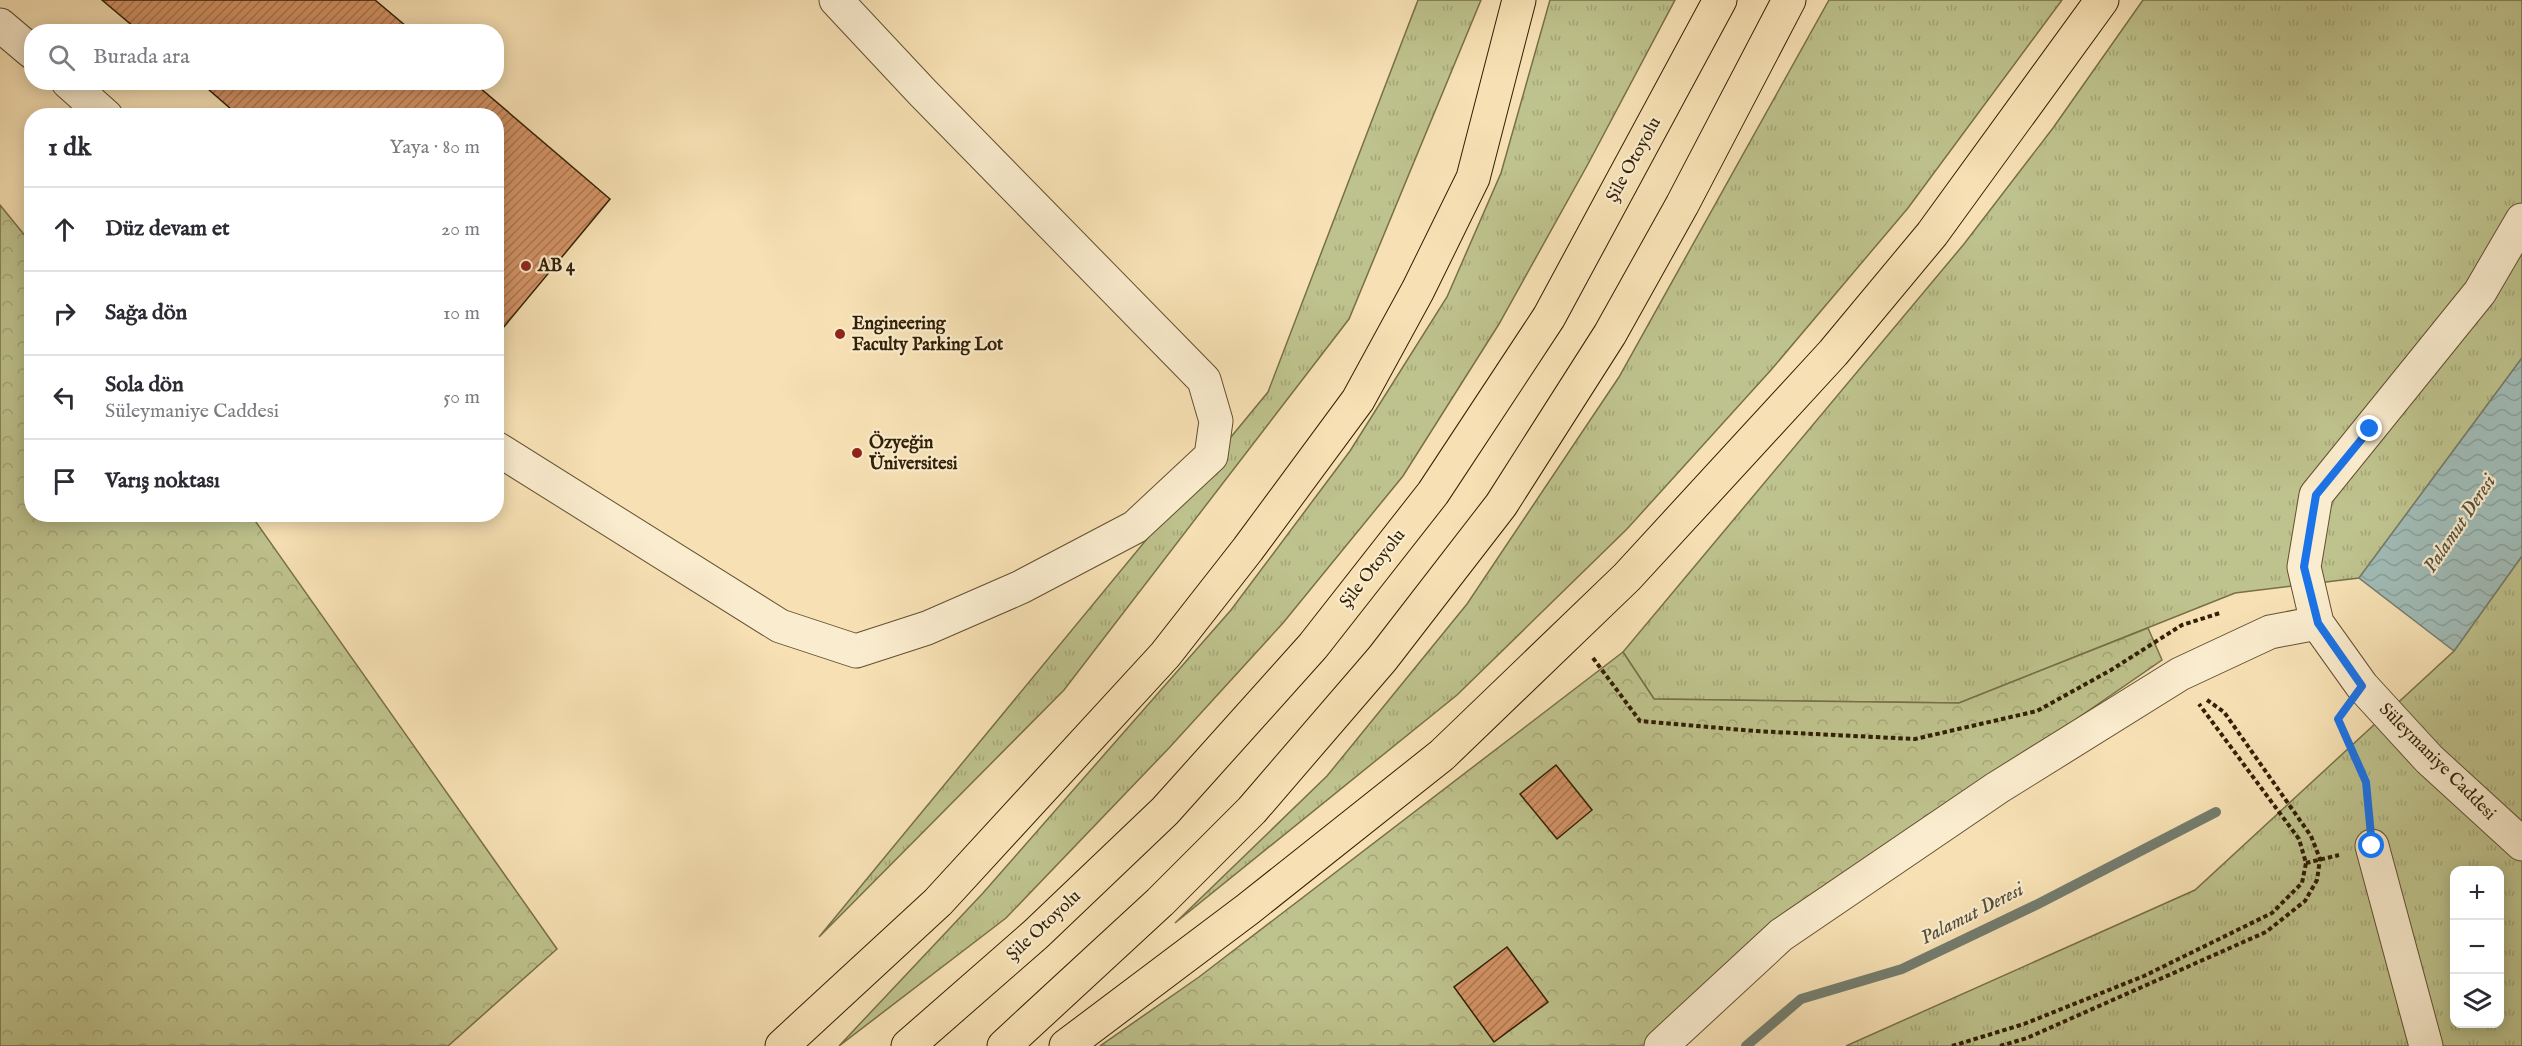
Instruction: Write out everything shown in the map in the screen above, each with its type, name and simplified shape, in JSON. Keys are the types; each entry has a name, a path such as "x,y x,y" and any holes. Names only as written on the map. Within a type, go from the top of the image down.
{"highway":[{"path":"782,1046 938,902 1164,655 1248,549 1359,400 1419,290 1473,178 1519,0"},
{"name":"Şile Otoyolu","path":"908,1046 1036,934 1165,811 1313,646 1426,502 1549,317 1720,0"},
{"path":"1004,1046 1160,902 1252,810 1382,658 1501,505 1610,334 1687,195 1789,0"},
{"path":"1066,1046 1248,909 1442,755 1627,577 1729,469 1833,353 1932,234 2102,0"}],"street":[{"path":"504,453 780,626 856,651 927,628 1021,587 1135,527 1211,456 1216,421 1204,380 923,93 836,0"},
{"path":"0,25 24,45"},
{"path":"77,90 97,108"},
{"name":"Süleymaniye Caddesi","path":"2522,220 2480,292 2316,495 2304,567 2318,623 2362,686 2429,759 2522,844"},
{"path":"1661,1046 1781,935 1997,788 2193,669 2270,632 2318,623"},
{"path":"2372,846 2426,1046"}],"path":[{"path":"1572,631 1640,721 1755,731 1915,739 2037,711 2111,670 2182,625 2227,611"},
{"path":"2000,1046 2027,1038 2266,932 2305,901 2317,880 2320,860 2310,836 2224,712 2202,696 2193,669"},
{"path":"1952,1046 2024,1024 2144,976 2272,913 2302,883 2306,863 2299,839 2204,712 2193,669"},
{"path":"2306,863 2372,846 2366,782 2338,719 2362,686"}],"green space":[{"path":"1418,0 1481,0 1349,319 1064,690 819,937 1268,392"},
{"path":"1550,0 1675,0 1588,164 1499,324 1403,476 1283,623 1169,748 1006,918 839,1046 983,893 1231,610 1350,451 1447,297 1501,173"},
{"path":"1829,0 2062,0 1908,208 1771,370 1627,529 1457,695 1175,923 1327,776 1467,604 1619,377"},
{"path":"2143,0 2522,0 2522,358 2359,578 2235,593 1959,703 1654,699 1623,652 1964,244 2053,128"},
{"path":"0,205 24,234 24,522 256,522 557,949 448,1046 0,1046"},
{"path":"2522,556 2522,1046 1846,1046 2195,890 2454,651"},
{"path":"2148,628 2162,660 1772,929 1644,1046 1100,1046 1199,977 1623,652 1654,699 1959,703"}],"water":[{"path":"2522,358 2522,556 2454,651 2359,578"}],"building":[{"path":"102,0 375,0 404,24 130,24"},
{"name":"AB 4","path":"209,90 482,90 503,108 230,108"},
{"name":"AB 4","path":"504,108 610,199 504,327"},
{"path":"1556,765 1592,810 1557,839 1520,794"},
{"path":"1507,947 1548,1002 1494,1042 1454,987"}],"waterway":[{"name":"Palamut Deresi","path":"1746,1046 1801,999 1902,969 2038,904 2216,812"}],"place":[{"name":"AB 4","path":"526,266"},
{"name":"Engineering Faculty Parking Lot","path":"840,334"},
{"name":"Özyeğin Üniversitesi","path":"857,453"}],"route":[{"path":"2370,429 2316,495 2304,567 2318,623 2362,686 2338,719 2366,782 2372,846"}]}
